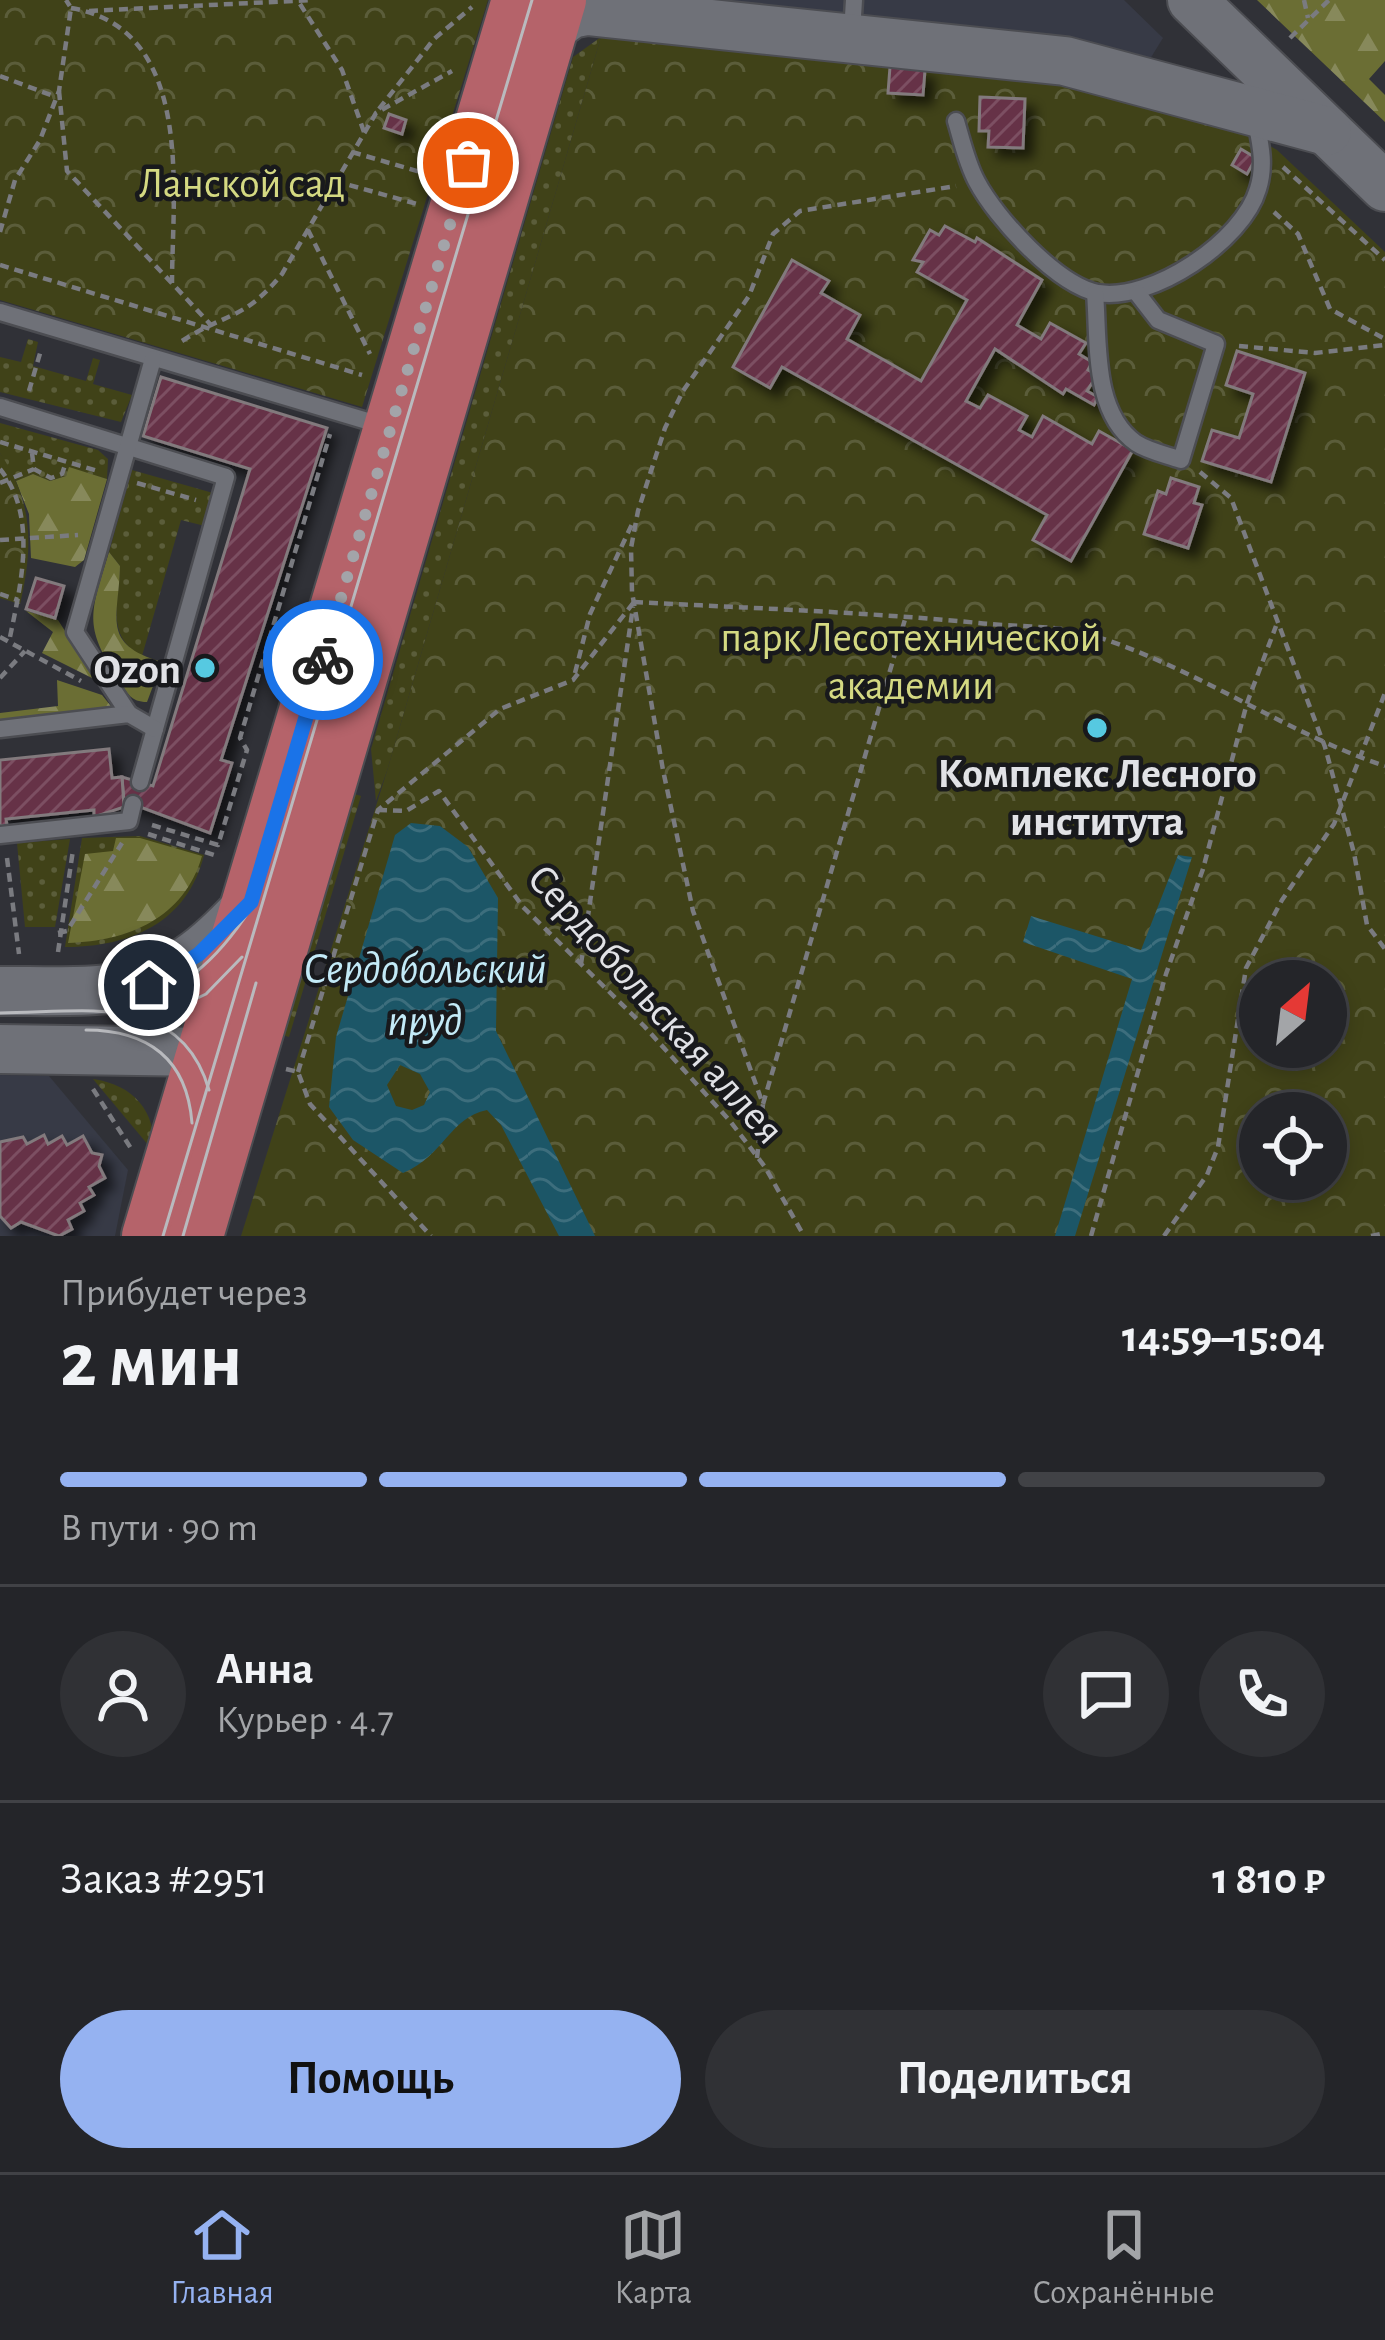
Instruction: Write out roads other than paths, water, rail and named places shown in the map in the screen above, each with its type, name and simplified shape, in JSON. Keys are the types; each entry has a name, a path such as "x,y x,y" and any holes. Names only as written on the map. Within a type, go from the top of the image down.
{"main road":[{"path":"1209,5 1385,187"},
{"path":"525,7 571,14 853,20 1065,61 1258,132 1327,130"},
{"path":"148,1236 240,1043 251,902 386,405 525,7"},
{"path":"196,1236 240,1043 525,7"},
{"path":"124,990 173,972 251,902"},
{"path":"10,975 124,990 240,1043"},
{"path":"0,1049 240,1043"}],"lane":[{"path":"956,121 977,183 1013,232 1059,272 1095,293 1137,292 1174,280 1257,196 1258,132"},
{"path":"1095,293 1103,388 1113,419 1137,444 1181,460 1216,344 1158,320 1137,292"},
{"path":"0,312 153,359 386,405"},
{"path":"153,359 75,632 129,714 155,729"},
{"path":"0,407 226,477 140,782"},
{"path":"0,729 129,714"},
{"path":"2,835 77,827 131,812"}],"water":[{"name":"Сердобольский пруд","path":"411,823 440,826 468,847 498,898 496,1031 595,1236 559,1236 501,1125 487,1110 464,1121 428,1157 403,1173 353,1140 329,1107 336,1037 395,835","holes":["400,1065 420,1074 430,1092 424,1105 412,1110 396,1106 387,1085"]},
{"path":"1178,855 1192,857 1075,1236 1055,1236 1132,979 1023,942 1031,916 1141,950"}],"tram line":[{"path":"163,1236 532,0"},
{"path":"117,1010 159,995 194,973 251,908"},
{"path":"145,1023 206,994 242,957"},
{"path":"183,1236 256,983"},
{"path":"0,1013 95,1011 152,1022 176,1036 195,1058 209,1090"},
{"path":"86,1030 128,1036 160,1052 182,1081 192,1123"}],"place":[{"name":"Ozon","path":"205,668"},
{"name":"Комплекс Лесного института","path":"1097,728"}],"park label":[{"name":"Ланской сад","path":"242,182"},
{"name":"парк Лесотехнической академии","path":"911,660"}]}
